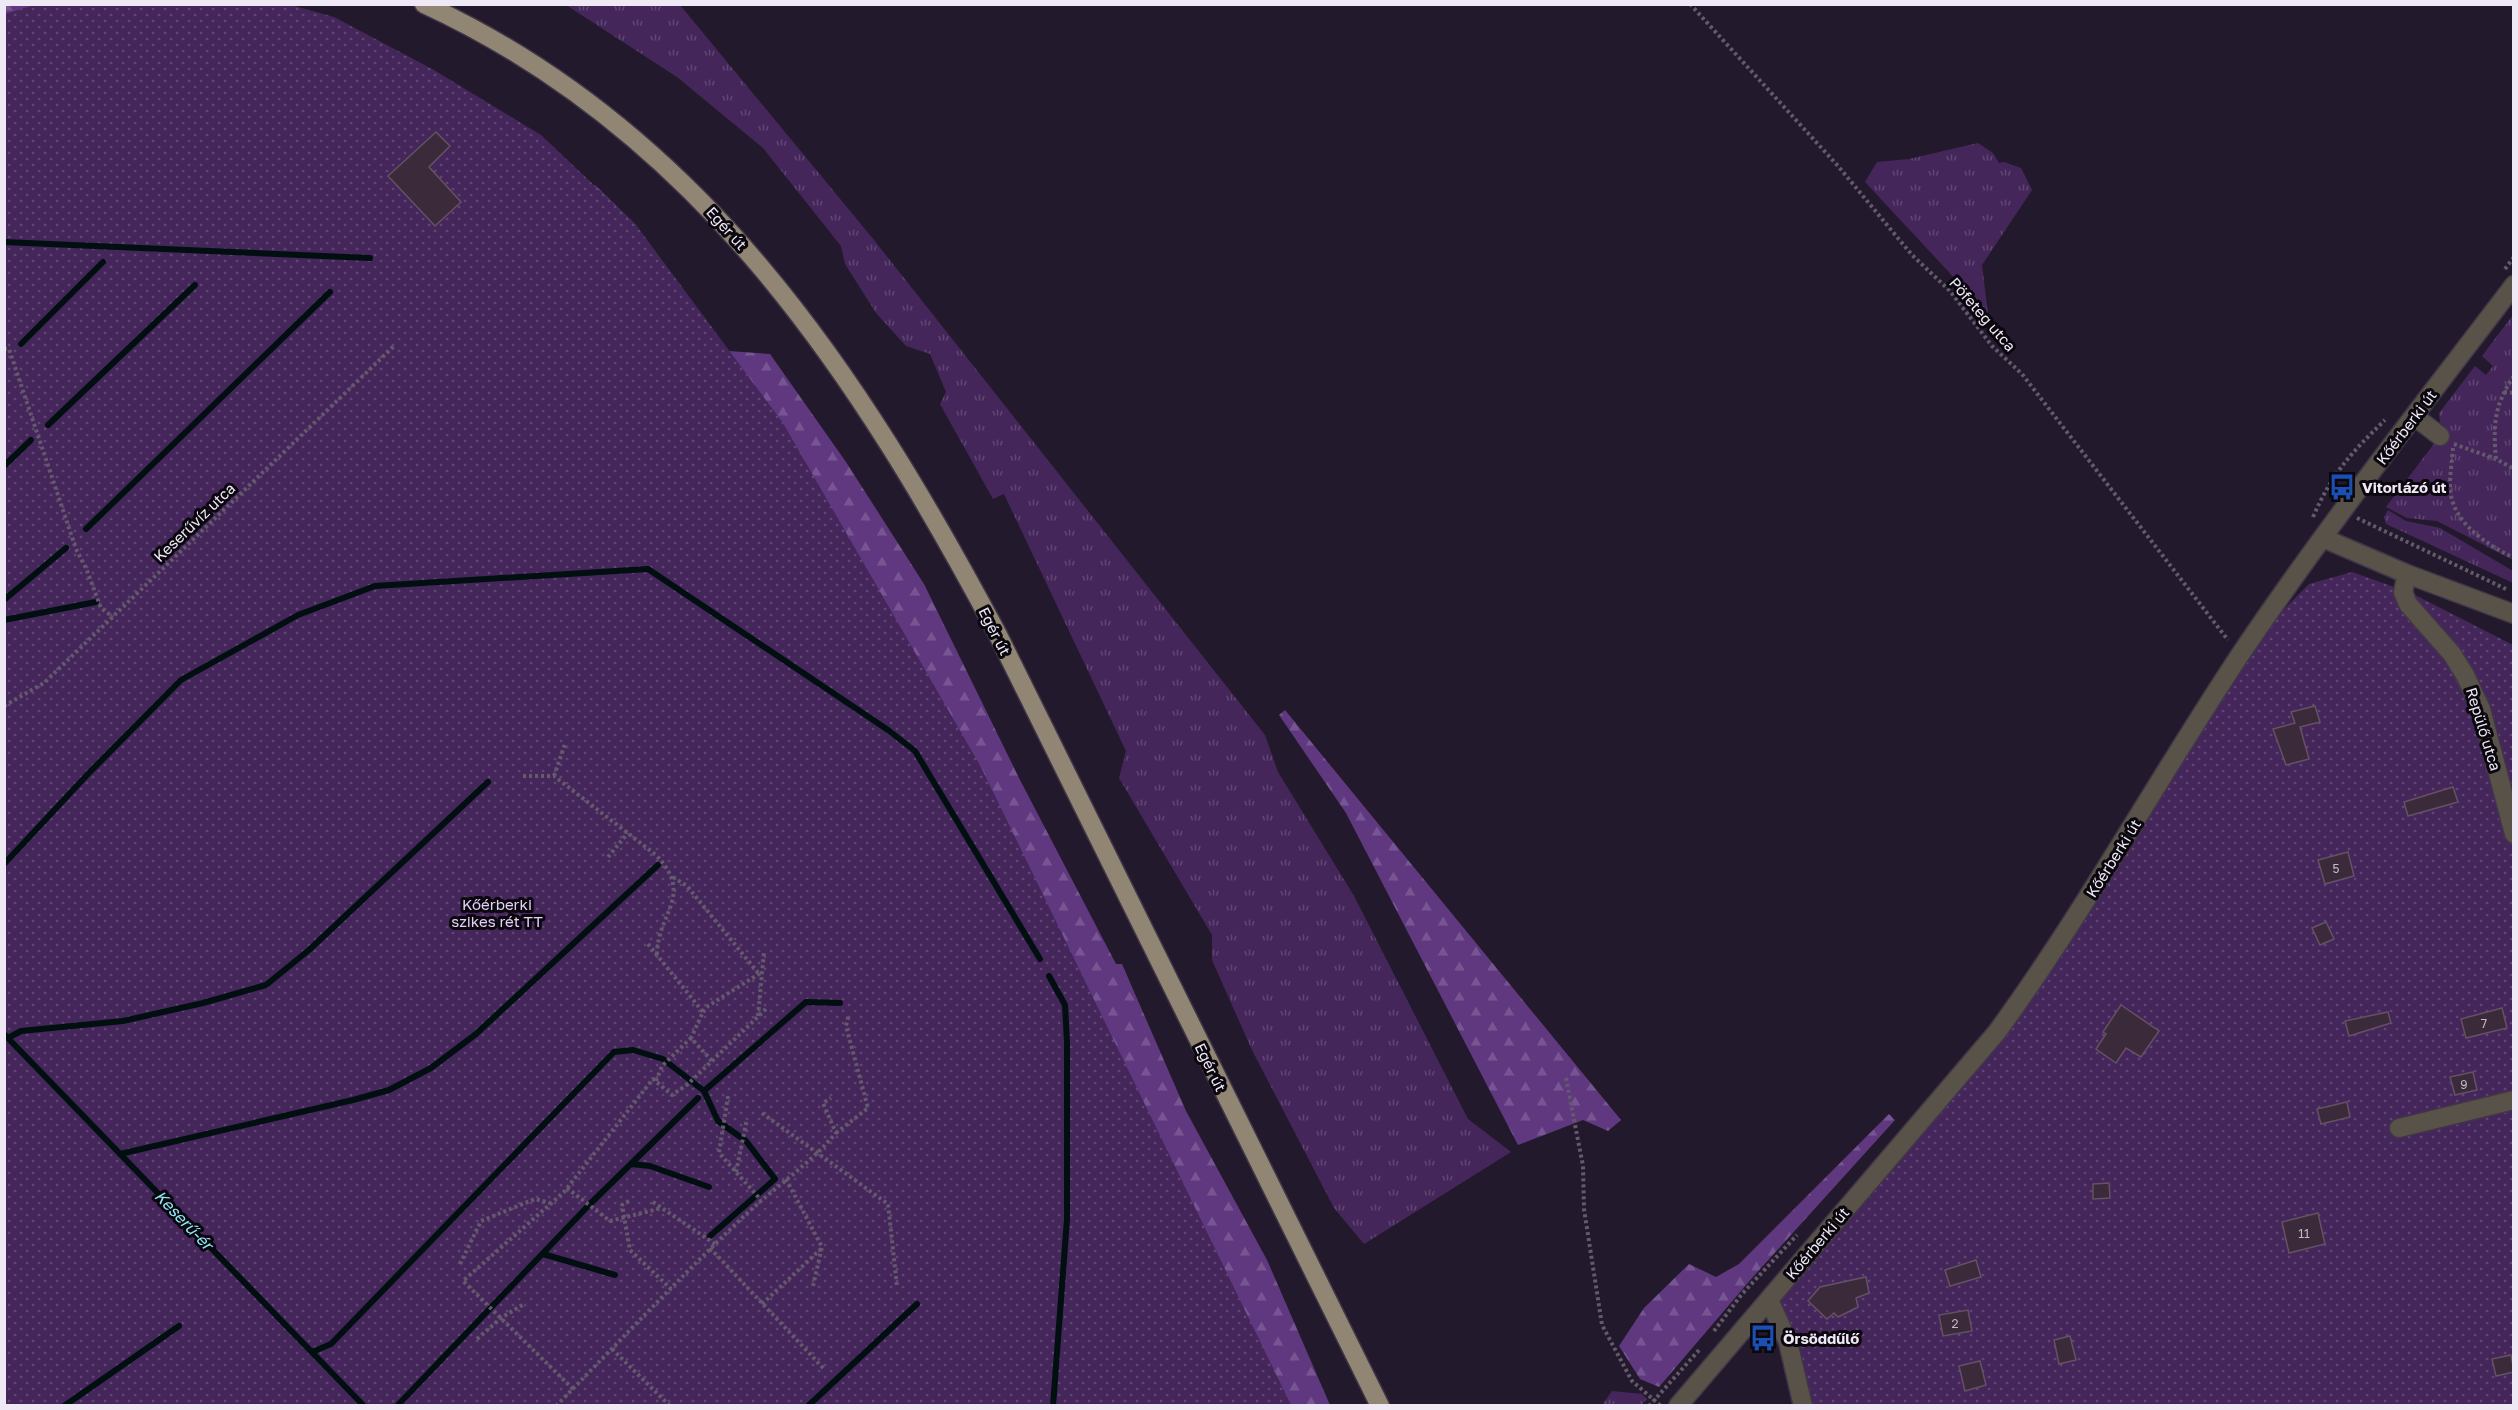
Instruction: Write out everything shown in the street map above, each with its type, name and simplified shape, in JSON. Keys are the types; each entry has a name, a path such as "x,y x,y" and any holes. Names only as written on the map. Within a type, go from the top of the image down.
{"main road":[{"name":"Egér út","path":"424,4 503,44 545,70 635,139 709,207 756,260 805,321 857,392 963,570 997,633 1380,1406"}],"street":[{"name":"Kőérberki út","path":"1678,1406 1997,1032 2043,968 2235,647 2323,538 2414,416 2508,279"},
{"path":"2414,416 2447,440"},
{"path":"2323,538 2407,574 2514,614"},
{"name":"Repülő utca","path":"2407,574 2403,592 2408,604 2452,654 2474,690 2514,834"},
{"path":"2399,1128 2514,1100"},
{"path":"1769,1300 1788,1342 1803,1406"}],"path":[{"name":"Pöfeteg utca","path":"1690,4 1838,166 1912,255 1950,291 1992,346 2022,374 2235,647"},
{"path":"2508,279 2514,257"},
{"name":"Keserűvíz utca","path":"4,706 44,683 394,346"},
{"path":"4,349 9,349 76,549 101,608 113,617"},
{"path":"2496,459 2493,426 2503,392 2514,376"},
{"path":"2503,392 2514,393"},
{"path":"2311,522 2331,479 2353,451 2392,414"},
{"path":"2514,470 2496,459 2447,440 2450,488 2459,519 2494,548 2514,558"},
{"path":"2343,511 2514,593"},
{"path":"2235,633 2235,647"},
{"path":"554,776 565,744"},
{"path":"523,776 554,776 656,855 668,868 672,877 672,902 657,942 657,955"},
{"path":"608,857 628,833"},
{"path":"672,877 687,886 761,973"},
{"path":"648,944 703,1012"},
{"path":"758,1017 764,952"},
{"path":"656,1081 662,1066 691,1038 708,1006 761,973"},
{"path":"573,1389 463,1281 567,1188 653,1079 672,1095 688,1084 766,1009"},
{"path":"556,1406 710,1248 761,1200 819,1153 836,1133 868,1108 846,1026 849,1014"},
{"path":"691,1038 712,1061"},
{"path":"1566,1077 1583,1166 1584,1209 1602,1325 1632,1381 1660,1406"},
{"path":"728,1096 719,1153 761,1200"},
{"path":"831,1098 823,1103 836,1133"},
{"path":"762,1113 888,1204 897,1286"},
{"path":"736,1172 747,1119"},
{"path":"786,1179 822,1247 813,1286"},
{"path":"567,1188 610,1221 662,1208"},
{"path":"460,1264 481,1221 535,1199 551,1203"},
{"path":"629,1201 622,1205 630,1250 671,1289"},
{"path":"653,1202 715,1244"},
{"path":"1712,1335 1742,1294 1800,1231"},
{"path":"762,1304 822,1247"},
{"path":"710,1248 825,1370"},
{"path":"477,1340 501,1318 524,1304"},
{"path":"1649,1406 1704,1344"},
{"path":"612,1348 670,1406"}],"green space":[{"name":"Kőérberki szikes rét TT","path":"37,4 291,5 334,17 434,70 541,135 636,225 783,423 981,767 1291,1405 5,1406 5,14"},
{"path":"5,5 291,5 560,204 595,185 636,225 714,350 770,354 846,462 924,584 1020,780 1116,964 1122,964 1186,1111 1267,1260 1330,1405 1231,1405 5,147"},
{"path":"566,5 680,5 874,240 1265,735 1278,772 1354,896 1468,1119 1511,1152 1364,1244 1334,1208 1252,1050 1212,960 1212,935 1119,778 1126,751 1004,494 993,499 940,404 946,392 930,354 906,346 876,313 845,264 841,246 763,148 677,77"},
{"path":"1978,143 1993,153 1999,163 2004,162 2021,168 2032,190 1982,265 1988,314 1865,182 1877,162 1909,159"},
{"path":"2513,315 2513,560 2437,521 2407,518 2386,507 2446,428 2440,423 2439,413 2475,366 2486,375 2493,366 2482,356"},
{"path":"2388,510 2406,521 2440,528 2513,571 2513,583 2386,524 2384,517"},
{"path":"2352,572 2411,593 2513,645 2513,1405 1803,1405 1769,1300 1997,1032 2242,652 2309,584"},
{"path":"1285,710 1621,1120 1608,1131 1583,1120 1518,1145 1346,813 1279,715"},
{"path":"1889,1114 1895,1120 1752,1278 1659,1387 1640,1379 1619,1346 1644,1308 1689,1264 1716,1277 1739,1264"},
{"path":"1612,1391 1642,1394 1647,1399 1641,1405 1602,1405"}],"building":[{"path":"436,132 450,146 429,167 461,202 435,226 388,176"},
{"path":"2315,706 2320,722 2300,727 2309,759 2286,765 2273,729 2295,723 2291,712"},
{"path":"2453,787 2458,802 2408,816 2404,802"},
{"path":"2348,852 2354,876 2325,884 2318,860"},
{"path":"2326,922 2334,939 2320,945 2312,928"},
{"path":"2121,1005 2159,1031 2141,1057 2126,1048 2116,1063 2096,1049 2106,1034 2103,1032"},
{"path":"2502,1008 2507,1028 2466,1038 2461,1019"},
{"path":"2388,1012 2391,1023 2349,1036 2345,1021"},
{"path":"2473,1072 2477,1090 2455,1095 2450,1077"},
{"path":"2347,1102 2350,1117 2321,1124 2317,1109"},
{"path":"2109,1183 2110,1198 2093,1199 2093,1184"},
{"path":"2318,1213 2325,1244 2289,1253 2282,1222"},
{"path":"1976,1260 1981,1277 1950,1286 1945,1270"},
{"path":"1866,1277 1869,1293 1856,1298 1858,1307 1838,1317 1834,1313 1827,1319 1808,1301 1820,1287"},
{"path":"1968,1310 1972,1331 1943,1336 1939,1315"},
{"path":"2070,1336 2076,1360 2059,1364 2054,1340"},
{"path":"2511,1355 2514,1372 2496,1376 2492,1359"},
{"path":"1980,1361 1986,1385 1965,1391 1959,1366"}],"waterway":[{"path":"4,242 370,258"},
{"path":"21,344 103,262"},
{"path":"48,425 195,285"},
{"path":"86,529 330,292"},
{"path":"4,466 31,440"},
{"path":"4,600 66,548"},
{"path":"4,864 88,774 181,680 298,615 375,586 648,569 888,730 915,751 1040,959"},
{"path":"4,620 96,602"},
{"path":"8,1038 21,1031 123,1021 203,1003 266,985 309,950 488,782"},
{"path":"120,1154 353,1100 389,1090 431,1068 476,1034 658,865"},
{"path":"1049,976 1065,1005 1067,1042 1067,1219 1053,1406"},
{"path":"704,1091 806,1002 840,1003"},
{"name":"Keserű-ér","path":"4,1034 364,1406"},
{"path":"312,1352 331,1344 614,1052 633,1050 663,1059 704,1091 718,1121 746,1141 775,1179 710,1236"},
{"path":"397,1406 589,1205 698,1098"},
{"path":"631,1164 650,1166 709,1187"},
{"path":"543,1254 615,1275"},
{"path":"808,1406 917,1304"},
{"path":"64,1406 179,1326"}],"place":[{"name":"Vitorlázó út","path":"2342,487"},
{"name":"Örsöddűlő","path":"1763,1338"}]}
